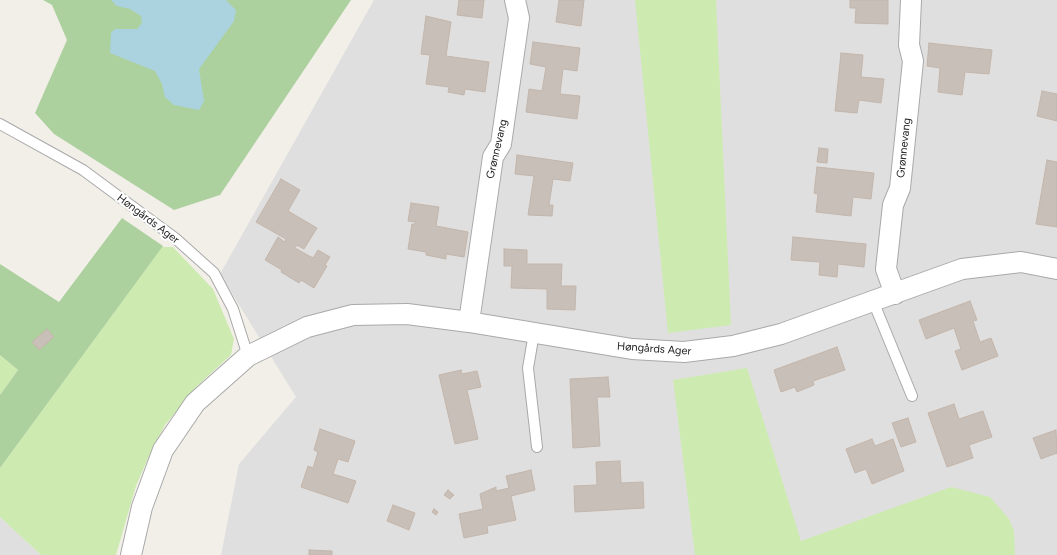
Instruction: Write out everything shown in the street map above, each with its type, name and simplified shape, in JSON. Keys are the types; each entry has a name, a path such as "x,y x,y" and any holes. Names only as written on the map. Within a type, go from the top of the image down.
{"street":[{"name":"Grønnevang","path":"469,322 493,157 501,144 518,26 519,18 515,0"},
{"name":"Grønnevang","path":"895,294 886,269 893,205 900,188 913,61 910,45 911,0"},
{"name":"Høngårds Ager","path":"131,555 142,507 163,450 195,403 248,356 307,327 353,315 407,314 469,322 632,349 684,352 698,351 733,346 781,334 962,269 1021,262 1057,270"}],"lane":[{"name":"Høngårds Ager","path":"0,124 83,170 176,238 214,273 233,309 248,356"},
{"path":"873,301 912,396"},
{"path":"534,333 528,368 537,448"}],"shaded area":[{"path":"374,0 1057,0 1057,555 221,555 239,464 296,397 220,274"},
{"path":"0,517 41,555 0,555"}],"green space":[{"path":"43,0 351,0 220,195 174,210 54,134 35,113 67,40 52,5"},
{"path":"635,0 716,0 731,325 668,333"},
{"path":"122,218 163,246 0,468 0,395 18,370 0,355 0,264 59,302"},
{"path":"162,247 173,247 213,289 234,339 231,355 198,385 165,425 136,486 116,555 41,555 0,517 0,468"},
{"path":"0,355 18,370 0,395"},
{"path":"747,368 801,541 951,487 990,497 1009,519 1014,531 1015,555 695,555 673,380"}],"water":[{"path":"111,0 226,0 236,10 234,21 199,69 204,101 199,110 174,105 165,97 162,84 155,71 110,53 111,33 115,29 137,29 142,23 141,16 130,9 117,6"}],"building":[{"path":"459,0 484,0 482,18 457,15"},
{"path":"559,0 584,0 581,26 556,22"},
{"path":"850,0 888,0 888,24 855,23 856,8 850,8"},
{"path":"426,16 451,22 446,56 489,62 485,92 465,89 464,95 448,92 449,87 426,84 430,55 421,54"},
{"path":"533,42 580,48 577,71 563,69 560,94 580,96 577,119 526,112 529,89 542,91 546,67 530,64"},
{"path":"929,43 992,50 989,74 965,72 962,95 938,92 940,68 927,66"},
{"path":"841,53 863,55 861,77 884,79 881,103 859,100 857,113 835,111"},
{"path":"1042,91 1057,94 1057,121 1037,116"},
{"path":"819,148 828,149 827,163 817,162"},
{"path":"517,155 573,163 570,181 553,179 549,205 553,205 552,216 528,215 534,176 515,174"},
{"path":"1047,160 1057,162 1057,227 1036,224"},
{"path":"817,167 874,173 871,199 853,197 851,216 816,212 818,194 814,193"},
{"path":"281,179 300,190 288,211 317,228 304,249 297,245 295,248 313,258 318,250 330,257 325,265 327,266 314,288 301,280 299,283 281,272 282,270 265,260 278,237 285,242 286,239 256,222"},
{"path":"411,203 439,207 436,226 468,232 464,257 446,254 446,259 426,255 426,252 408,249 412,224 415,224 416,222 408,221"},
{"path":"793,237 866,244 864,267 838,264 837,277 819,275 820,262 791,260"},
{"path":"504,249 527,250 527,264 562,264 561,286 576,286 575,310 547,309 547,289 511,288 512,266 504,266"},
{"path":"970,301 977,320 973,321 980,342 991,338 998,356 962,370 955,351 961,349 954,328 926,339 919,320"},
{"path":"47,329 54,337 39,350 32,342"},
{"path":"837,347 845,370 813,381 814,385 797,392 795,387 781,392 774,370"},
{"path":"461,370 462,374 477,371 481,387 467,390 478,439 455,444 439,375"},
{"path":"608,377 610,397 597,397 600,446 573,448 570,379"},
{"path":"954,404 959,419 983,411 992,437 969,445 973,458 947,467 928,413"},
{"path":"908,418 916,442 901,447 892,423"},
{"path":"320,429 355,441 348,462 338,459 333,474 356,481 348,503 301,487 308,466 313,468 318,452 314,450"},
{"path":"1056,430 1057,453 1041,459 1033,438"},
{"path":"872,439 875,446 893,439 904,471 872,484 866,469 855,473 846,449"},
{"path":"620,461 621,483 643,482 644,508 575,512 574,486 597,485 596,462"},
{"path":"531,470 535,490 511,496 516,520 487,526 488,533 464,538 459,514 483,509 480,494 496,487 496,491 509,488 506,476"},
{"path":"448,490 454,495 450,499 444,495"},
{"path":"393,505 415,513 409,530 387,521"},
{"path":"434,509 438,512 436,515 432,512"},
{"path":"309,550 332,551 332,555 309,555"}]}
